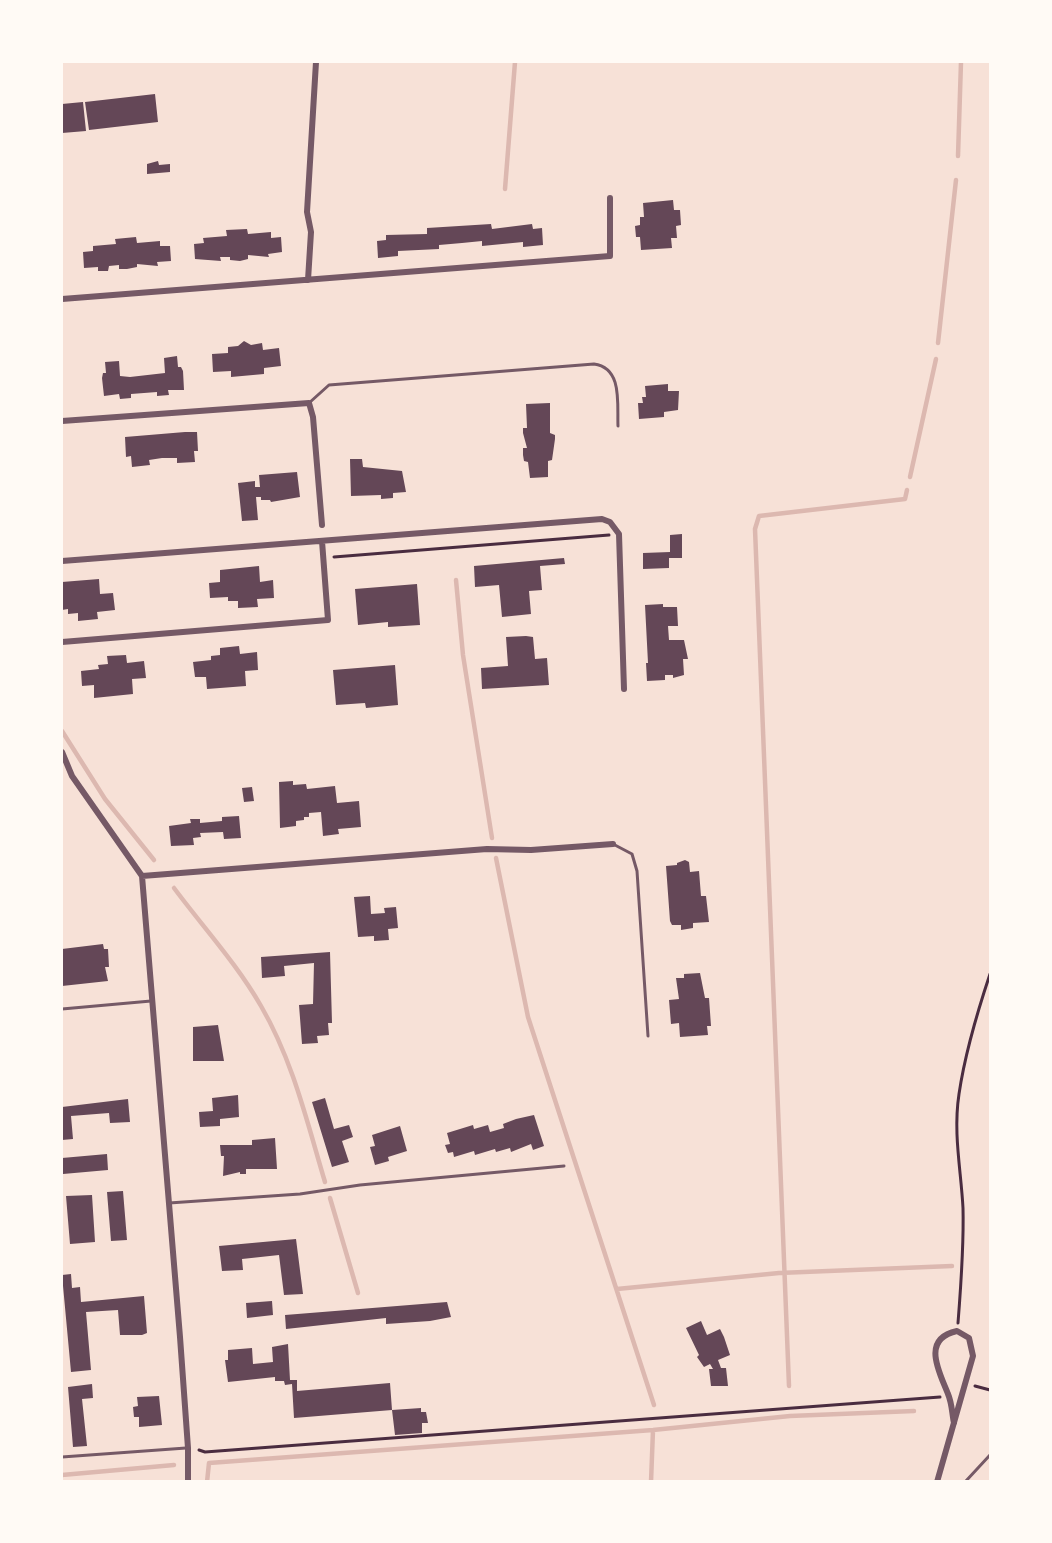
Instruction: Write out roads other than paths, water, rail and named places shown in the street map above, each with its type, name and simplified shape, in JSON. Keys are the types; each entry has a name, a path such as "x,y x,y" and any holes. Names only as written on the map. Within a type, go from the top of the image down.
{"street":[{"path":"308,280 311,232 307,212 316,62"},
{"path":"62,299 610,256 610,198"},
{"path":"62,421 309,403 313,417 322,525"},
{"path":"62,561 597,518 610,522 619,534 624,689"},
{"path":"62,642 328,620 322,541"},
{"path":"62,752 72,776 142,876 170,1203 188,1448 188,1482"},
{"path":"142,876 487,849 531,850 613,844"},
{"path":"937,1482 954,1423 973,1356 969,1338 957,1331 943,1337 937,1345 935,1362 949,1397 954,1423"}],"lane":[{"path":"309,403 329,385 594,364 608,368 615,379 618,426"},
{"path":"613,844 632,854 637,871 648,1036"},
{"path":"62,1009 153,1001"},
{"path":"170,1203 300,1194 360,1185 564,1166"},
{"path":"62,1457 188,1448"},
{"path":"965,1482 990,1455"}],"waterway":[{"path":"505,189 515,62"},
{"path":"958,156 961,62"},
{"path":"938,343 956,180"},
{"path":"910,477 936,359"},
{"path":"789,1386 755,529 759,516 905,499 907,490"},
{"path":"456,580 463,655 492,838"},
{"path":"62,731 105,799 154,860"},
{"path":"496,858 528,1017 654,1405"},
{"path":"174,888 241,975 272,1027 291,1070 325,1182"},
{"path":"330,1198 358,1293"},
{"path":"617,1289 779,1273 952,1266"},
{"path":"207,1482 209,1463 653,1430 790,1416 914,1411"},
{"path":"651,1482 653,1430"},
{"path":"62,1475 174,1465"}]}
